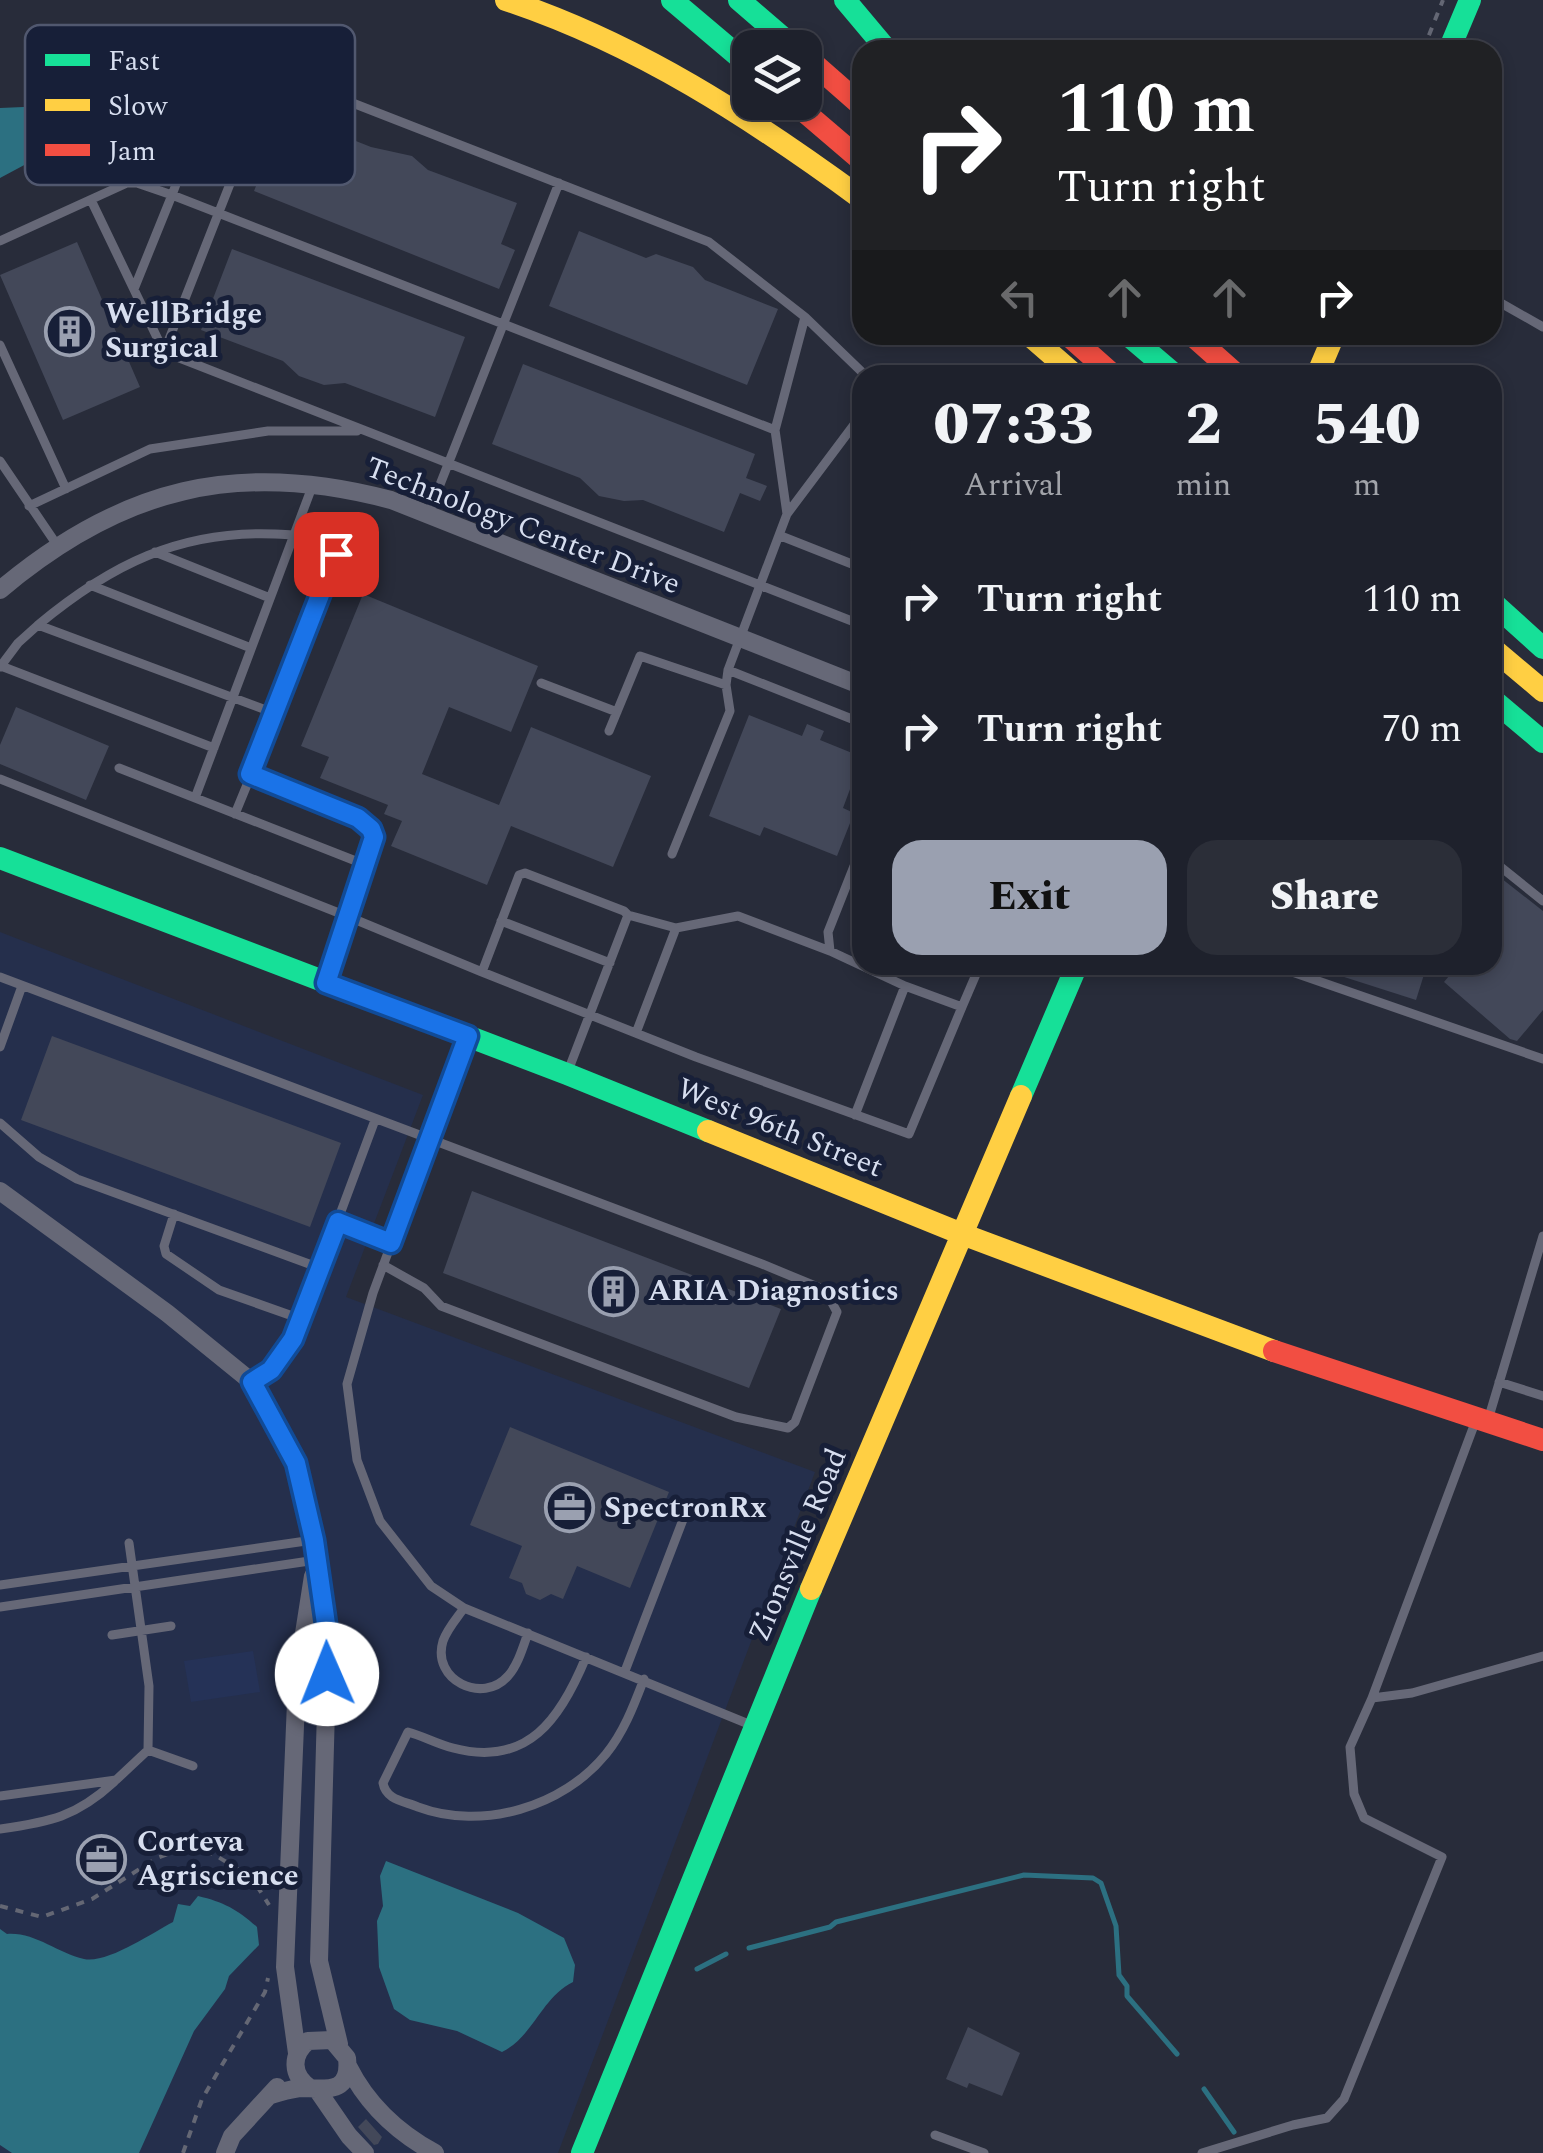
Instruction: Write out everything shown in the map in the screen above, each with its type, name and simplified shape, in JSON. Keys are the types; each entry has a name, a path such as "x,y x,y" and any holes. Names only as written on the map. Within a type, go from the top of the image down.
{"main road":[{"path":"506,0 588,31 711,92 852,192"},
{"path":"672,0 732,51"},
{"path":"740,0 774,30"},
{"path":"845,0 879,40"},
{"path":"1454,40 1470,0"},
{"path":"822,71 852,97"},
{"path":"815,120 852,152"},
{"path":"1040,345 1064,365"},
{"path":"1079,345 1102,365"},
{"path":"1140,345 1163,365"},
{"path":"1203,345 1226,365"},
{"path":"1502,611 1543,648"},
{"path":"1502,656 1543,691"},
{"path":"1502,707 1543,742"},
{"path":"1502,728 1543,761"},
{"name":"West 96th Street","path":"0,858 567,1074 962,1234 1295,1359 1543,1440"},
{"name":"Zionsville Road","path":"582,2153 754,1726 1074,975"}],"street":[{"name":"Technology Center Drive","path":"0,590 57,545 93,523 166,495 244,483 314,484 390,500 852,682"},
{"path":"0,1191 167,1313 252,1382 296,1463 314,1540 328,1638 319,1962 348,2066 376,2108 415,2142 435,2153"},
{"path":"316,1560 297,1678 286,1967 298,2077 314,2090 365,2153"},
{"path":"226,2153 232,2136 271,2095 302,2046 316,2038 339,2044"},
{"path":"271,2095 335,2088 348,2066"}],"lane":[{"path":"355,104 710,242 805,317 855,365"},
{"path":"428,516 559,184"},
{"path":"0,241 127,185"},
{"path":"139,185 220,213 775,430"},
{"path":"134,289 176,185"},
{"path":"164,352 231,185"},
{"path":"91,200 164,352 852,621"},
{"path":"1502,304 1543,327"},
{"path":"787,514 775,430 805,317"},
{"path":"0,344 66,488"},
{"path":"672,854 730,711 728,670 787,514 852,427"},
{"path":"29,506 150,449 268,431 363,430"},
{"path":"0,461 57,545"},
{"path":"195,798 314,484"},
{"path":"214,748 0,666 38,625 90,585 116,568 156,552 236,534 294,535 328,542 336,554 236,814"},
{"path":"781,536 852,564"},
{"path":"156,552 270,598"},
{"path":"90,585 252,648"},
{"path":"38,625 274,713"},
{"path":"609,730 642,655 726,685"},
{"path":"728,670 852,718"},
{"path":"541,683 617,712"},
{"path":"120,768 366,866"},
{"path":"250,774 365,822 374,837 326,983"},
{"path":"0,779 636,1033 909,1134 976,975"},
{"path":"1502,868 1543,901"},
{"path":"830,951 828,932 852,871"},
{"path":"482,972 519,874 525,873 628,914 676,928 738,916 852,961"},
{"path":"567,1074 628,914"},
{"path":"502,921 610,962"},
{"path":"636,1033 676,928"},
{"path":"881,975 962,1007"},
{"path":"1301,975 1543,1059"},
{"path":"0,978 825,1290 837,1312 795,1422 788,1428 736,1417 441,1306 424,1288 383,1264"},
{"path":"0,1047 22,986"},
{"path":"855,1115 905,986"},
{"path":"468,1036 383,1264 347,1384 357,1460 380,1520 431,1586 464,1608 754,1726"},
{"path":"252,1382 284,1356 375,1120"},
{"path":"0,1124 39,1157 77,1180 320,1268"},
{"path":"174,1214 164,1246 166,1254 219,1290 301,1319"},
{"path":"338,1222 391,1243"},
{"path":"1202,2153 1293,2124 1327,2118 1344,2098 1442,1858 1364,1818 1354,1794 1350,1746 1499,1382 1543,1236"},
{"path":"1499,1382 1543,1396"},
{"path":"625,1671 684,1516"},
{"path":"0,1585 314,1540"},
{"path":"0,1828 54,1819 89,1805 148,1750 150,1706 129,1544"},
{"path":"0,1607 316,1560"},
{"path":"464,1608 444,1640 442,1652 450,1676 460,1684 484,1690 506,1679 528,1633"},
{"path":"112,1635 171,1626"},
{"path":"586,1656 563,1708 532,1738 515,1748 473,1752 408,1732 383,1783 384,1791 452,1816 499,1814 537,1804 582,1778 606,1754 627,1720 644,1679"},
{"path":"1372,1698 1412,1693 1543,1656"},
{"path":"148,1750 192,1766"},
{"path":"0,1796 116,1780"},
{"path":"935,2134 984,2153"}],"path":[{"path":"1427,40 1443,0"},
{"path":"0,1906 42,1917 92,1898 157,1858 189,1846 215,1855 252,1878 273,1912"},
{"path":"183,2153 210,2084 265,1992 270,1965"}],"shaded area":[{"path":"25,107 25,165 0,178 0,108"},
{"path":"0,932 423,1095 346,1297 815,1472 558,2153 0,2153"},
{"path":"253,1651 260,1692 191,1702 184,1661"},
{"path":"386,1861 518,1913 564,1938 575,1965 573,1982 553,1997 513,2045 502,2052 457,2031 410,2020 394,2009 379,1967 377,1921 383,1906 380,1876"},
{"path":"198,1896 223,1904 250,1921 257,1927 259,1945 229,1976 225,1989 194,2031 139,2153 12,2153 0,2145 0,1929 7,1934 37,1939 74,1956 94,1959 117,1952 173,1922 178,1904 190,1906"}],"building":[{"path":"355,141 412,156 428,170 517,203 501,244 515,250 499,289 254,191 256,185 355,185"},
{"path":"579,231 646,258 656,254 693,267 705,280 778,309 747,385 549,306"},
{"name":"WellBridge Surgical","path":"77,242 140,387 63,420 0,275"},
{"path":"232,249 465,337 435,417 345,383 324,385 299,376 283,361 201,330"},
{"path":"523,364 755,454 746,478 767,486 760,501 740,493 724,532 643,500 599,496 580,478 492,444"},
{"path":"363,594 538,666 511,732 449,707 422,774 499,805 531,727 651,776 613,867 511,826 487,885 391,846 402,821 384,814 388,805 320,778 329,757 301,746"},
{"path":"16,707 109,746 86,800 0,764 0,745"},
{"path":"749,715 802,736 807,724 824,731 820,740 852,753 852,784 843,808 852,812 852,818 837,856 764,827 760,836 709,816"},
{"path":"1502,879 1543,911 1543,1010 1517,1041 1444,982 1450,975 1502,975"},
{"path":"1338,975 1424,975 1416,1000"},
{"path":"52,1036 341,1143 310,1227 21,1120"},
{"name":"ARIA Diagnostics","path":"472,1191 781,1309 749,1388 443,1273"},
{"name":"SpectronRx","path":"510,1427 669,1492 630,1588 577,1566 563,1599 551,1594 540,1600 526,1594 522,1583 509,1578 522,1546 470,1525"},
{"name":"Corteva Agriscience","path":"102,1844 117,1858 103,1873 88,1859"},
{"path":"968,2027 1020,2053 1002,2096 946,2079"},
{"path":"366,2119 382,2137 378,2144 374,2145 358,2127"}],"waterway":[{"path":"749,1948 1024,1875 1093,1878 1101,1883 1116,1926 1119,1975 1127,1986 1127,1996 1177,2054"},
{"path":"697,1969 726,1954"},
{"path":"1204,2089 1234,2132"}],"traffic: fast":[{"path":"672,0 732,51"},
{"path":"739,0 774,30"},
{"path":"845,0 879,40"},
{"path":"1453,40 1470,0"},
{"path":"1140,345 1163,365"},
{"path":"1502,611 1543,648"},
{"path":"1502,707 1543,742"},
{"path":"0,858 708,1131"},
{"path":"1021,1096 1073,975"},
{"path":"582,2153 811,1589"}],"traffic: slow":[{"path":"506,0 602,38 692,85 852,192"},
{"path":"1040,345 1064,365"},
{"path":"1321,365 1330,345"},
{"path":"1502,656 1543,691"},
{"path":"811,1589 1021,1096"},
{"path":"708,1131 962,1234 1274,1351"}],"traffic: jam":[{"path":"822,71 852,97"},
{"path":"814,120 852,152"},
{"path":"1079,345 1102,365"},
{"path":"1203,345 1226,365"},
{"path":"1274,1351 1543,1440"}],"place":[{"name":"WellBridge Surgical","path":"70,331"},
{"name":"ARIA Diagnostics","path":"613,1291"},
{"name":"SpectronRx","path":"569,1508"},
{"name":"Corteva Agriscience","path":"102,1859"}],"route":[{"path":"327,1674 328,1638 314,1540 296,1463 252,1382 284,1356 338,1222 391,1243 468,1036 326,983 374,837 358,818 250,774 336,554"}]}
